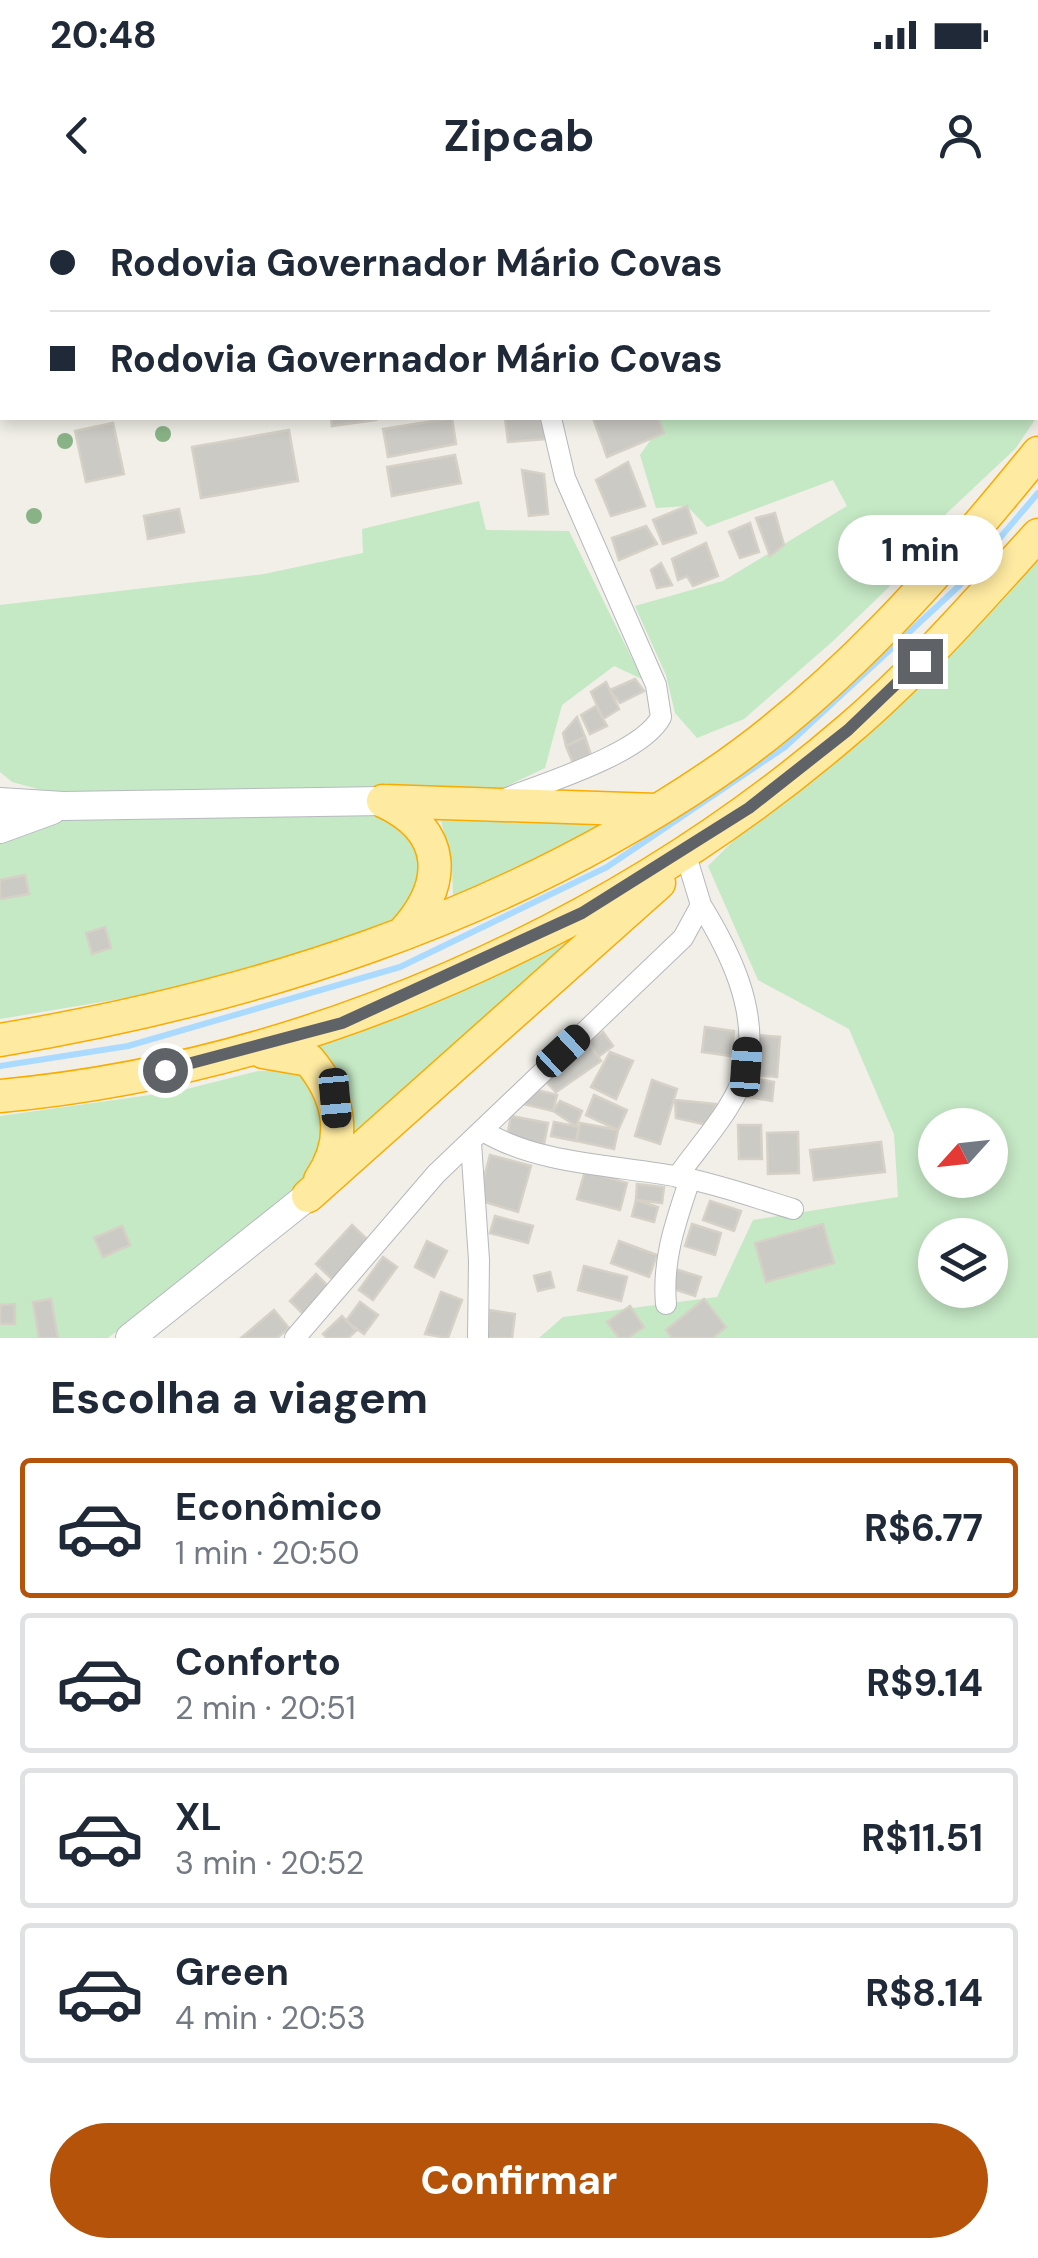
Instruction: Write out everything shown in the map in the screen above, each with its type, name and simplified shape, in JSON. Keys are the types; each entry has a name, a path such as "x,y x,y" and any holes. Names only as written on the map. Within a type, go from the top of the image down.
{"highway":[{"path":"0,1040 202,1000 398,938 552,869 658,810 714,775 842,668 986,516 1038,453"},
{"path":"308,1196 695,850 848,730 944,638 1038,535"},
{"path":"383,801 658,810"},
{"path":"383,801 405,811 422,828 433,848 436,872 431,894 398,938"},
{"path":"0,1096 165,1070 342,1023 582,913 695,850"},
{"path":"243,1051 292,1054 309,1060 335,1098 337,1142 333,1162 308,1196"}],"main road":[{"path":"0,786 63,806"},
{"path":"0,802 63,806 383,801"},
{"path":"0,829 63,806"},
{"path":"130,1338 308,1196"}],"street":[{"path":"491,804 622,748 646,735 661,716 656,684 565,478 551,420"},
{"path":"666,1304 668,1247 684,1178 734,1097 746,1067 748,1036 741,985 725,944 701,905 695,850"},
{"path":"295,1338 407,1206 657,966 682,938 701,905"},
{"path":"477,1137 558,1157 684,1178 794,1208"},
{"path":"477,1137 478,1338"}],"green space":[{"path":"659,420 1035,420 1016,448 947,513 889,587 833,641 744,719 697,738 675,713 666,675 635,606 723,581 847,506 833,480 707,527 687,506 656,508 640,455 652,438 664,433"},
{"path":"479,501 486,530 569,531 642,679 614,666 562,705 545,768 490,794 60,795 12,782 0,772 0,605 264,574 363,553 362,529"},
{"path":"1038,538 1038,1338 539,1338 563,1317 717,1297 753,1220 898,1197 894,1134 849,1029 758,980 708,866"},
{"path":"382,810 410,831 425,866 393,931 167,991 0,1019 0,842 64,814"},
{"path":"623,817 453,897 452,867 441,820"},
{"path":"639,890 352,1145 353,1114 345,1090 330,1068 307,1047"},
{"path":"294,1070 316,1091 324,1120 319,1152 294,1193 108,1338 0,1338 0,1116 179,1091 258,1071"}],"building":[{"path":"331,420 376,420 332,426"},
{"path":"452,420 456,444 388,457 383,429"},
{"path":"505,420 543,420 545,439 508,442"},
{"path":"594,420 659,420 664,433 607,457"},
{"path":"113,423 124,474 86,482 75,431"},
{"path":"289,430 298,481 201,498 192,447"},
{"path":"455,455 461,483 392,496 387,467"},
{"path":"628,462 645,506 611,516 596,480"},
{"path":"522,470 544,474 548,514 529,516"},
{"path":"687,506 696,533 663,544 653,520"},
{"path":"179,509 184,532 148,539 144,516"},
{"path":"775,513 784,545 770,556 756,518"},
{"path":"750,523 759,552 740,558 729,532"},
{"path":"646,526 657,544 619,560 612,538"},
{"path":"706,543 718,576 693,586 687,576 678,580 672,559"},
{"path":"661,563 672,585 657,588 651,570"},
{"path":"635,679 644,691 620,703 610,690"},
{"path":"606,682 619,709 603,719 591,692"},
{"path":"596,706 607,726 590,734 581,715"},
{"path":"577,717 585,737 566,746 563,733"},
{"path":"585,737 591,755 573,763 566,746"},
{"path":"25,875 29,894 0,899 0,880"},
{"path":"105,927 111,948 92,954 86,933"},
{"path":"705,1027 734,1031 731,1056 702,1052"},
{"path":"603,1032 613,1046 598,1057 588,1042"},
{"path":"755,1035 780,1037 777,1077 752,1075"},
{"path":"588,1042 601,1061 556,1092 541,1076"},
{"path":"610,1052 633,1061 616,1099 591,1087"},
{"path":"747,1077 774,1082 772,1101 743,1096"},
{"path":"652,1080 677,1089 660,1144 635,1136"},
{"path":"528,1088 557,1095 553,1111 524,1104"},
{"path":"594,1095 627,1110 618,1130 586,1115"},
{"path":"675,1100 716,1104 708,1125 676,1118"},
{"path":"560,1101 582,1111 576,1126 553,1111"},
{"path":"511,1116 548,1123 544,1144 507,1137"},
{"path":"554,1122 579,1127 576,1141 551,1136"},
{"path":"580,1123 618,1130 614,1149 577,1141"},
{"path":"738,1125 761,1125 762,1159 739,1159"},
{"path":"798,1132 799,1173 768,1174 767,1133"},
{"path":"881,1142 885,1172 814,1180 810,1150"},
{"path":"490,1155 531,1166 518,1212 478,1200"},
{"path":"585,1171 627,1183 620,1210 577,1199"},
{"path":"637,1184 664,1187 662,1203 636,1200"},
{"path":"636,1200 658,1207 654,1222 632,1216"},
{"path":"710,1201 741,1211 734,1231 703,1220"},
{"path":"495,1216 533,1226 528,1243 490,1233"},
{"path":"692,1224 721,1233 715,1255 685,1246"},
{"path":"823,1224 834,1263 766,1282 755,1243"},
{"path":"352,1225 369,1241 333,1280 316,1264"},
{"path":"122,1226 130,1245 103,1257 94,1238"},
{"path":"427,1241 447,1251 434,1277 415,1267"},
{"path":"619,1241 657,1255 649,1277 611,1263"},
{"path":"383,1257 397,1267 373,1300 359,1290"},
{"path":"584,1266 627,1277 621,1301 578,1290"},
{"path":"675,1269 701,1277 695,1296 670,1288"},
{"path":"550,1272 554,1287 538,1291 534,1276"},
{"path":"316,1274 331,1289 305,1316 290,1301"},
{"path":"441,1292 462,1300 448,1338 425,1334"},
{"path":"51,1299 58,1338 39,1338 33,1302"},
{"path":"704,1299 726,1327 713,1338 672,1338 666,1330"},
{"path":"360,1302 378,1315 364,1334 346,1321"},
{"path":"15,1304 15,1324 0,1324 0,1305"},
{"path":"630,1306 644,1327 628,1338 619,1338 607,1322"},
{"path":"274,1310 289,1328 277,1338 241,1338"},
{"path":"489,1310 515,1314 512,1338 486,1338"},
{"path":"342,1316 356,1331 348,1338 327,1338 323,1334"}],"waterway":[{"path":"0,1066 128,1046 400,967 607,867 785,747 959,586 1038,493"}],"route":[{"path":"165,1070 342,1023 582,913 749,808 848,730 920,661"}]}
